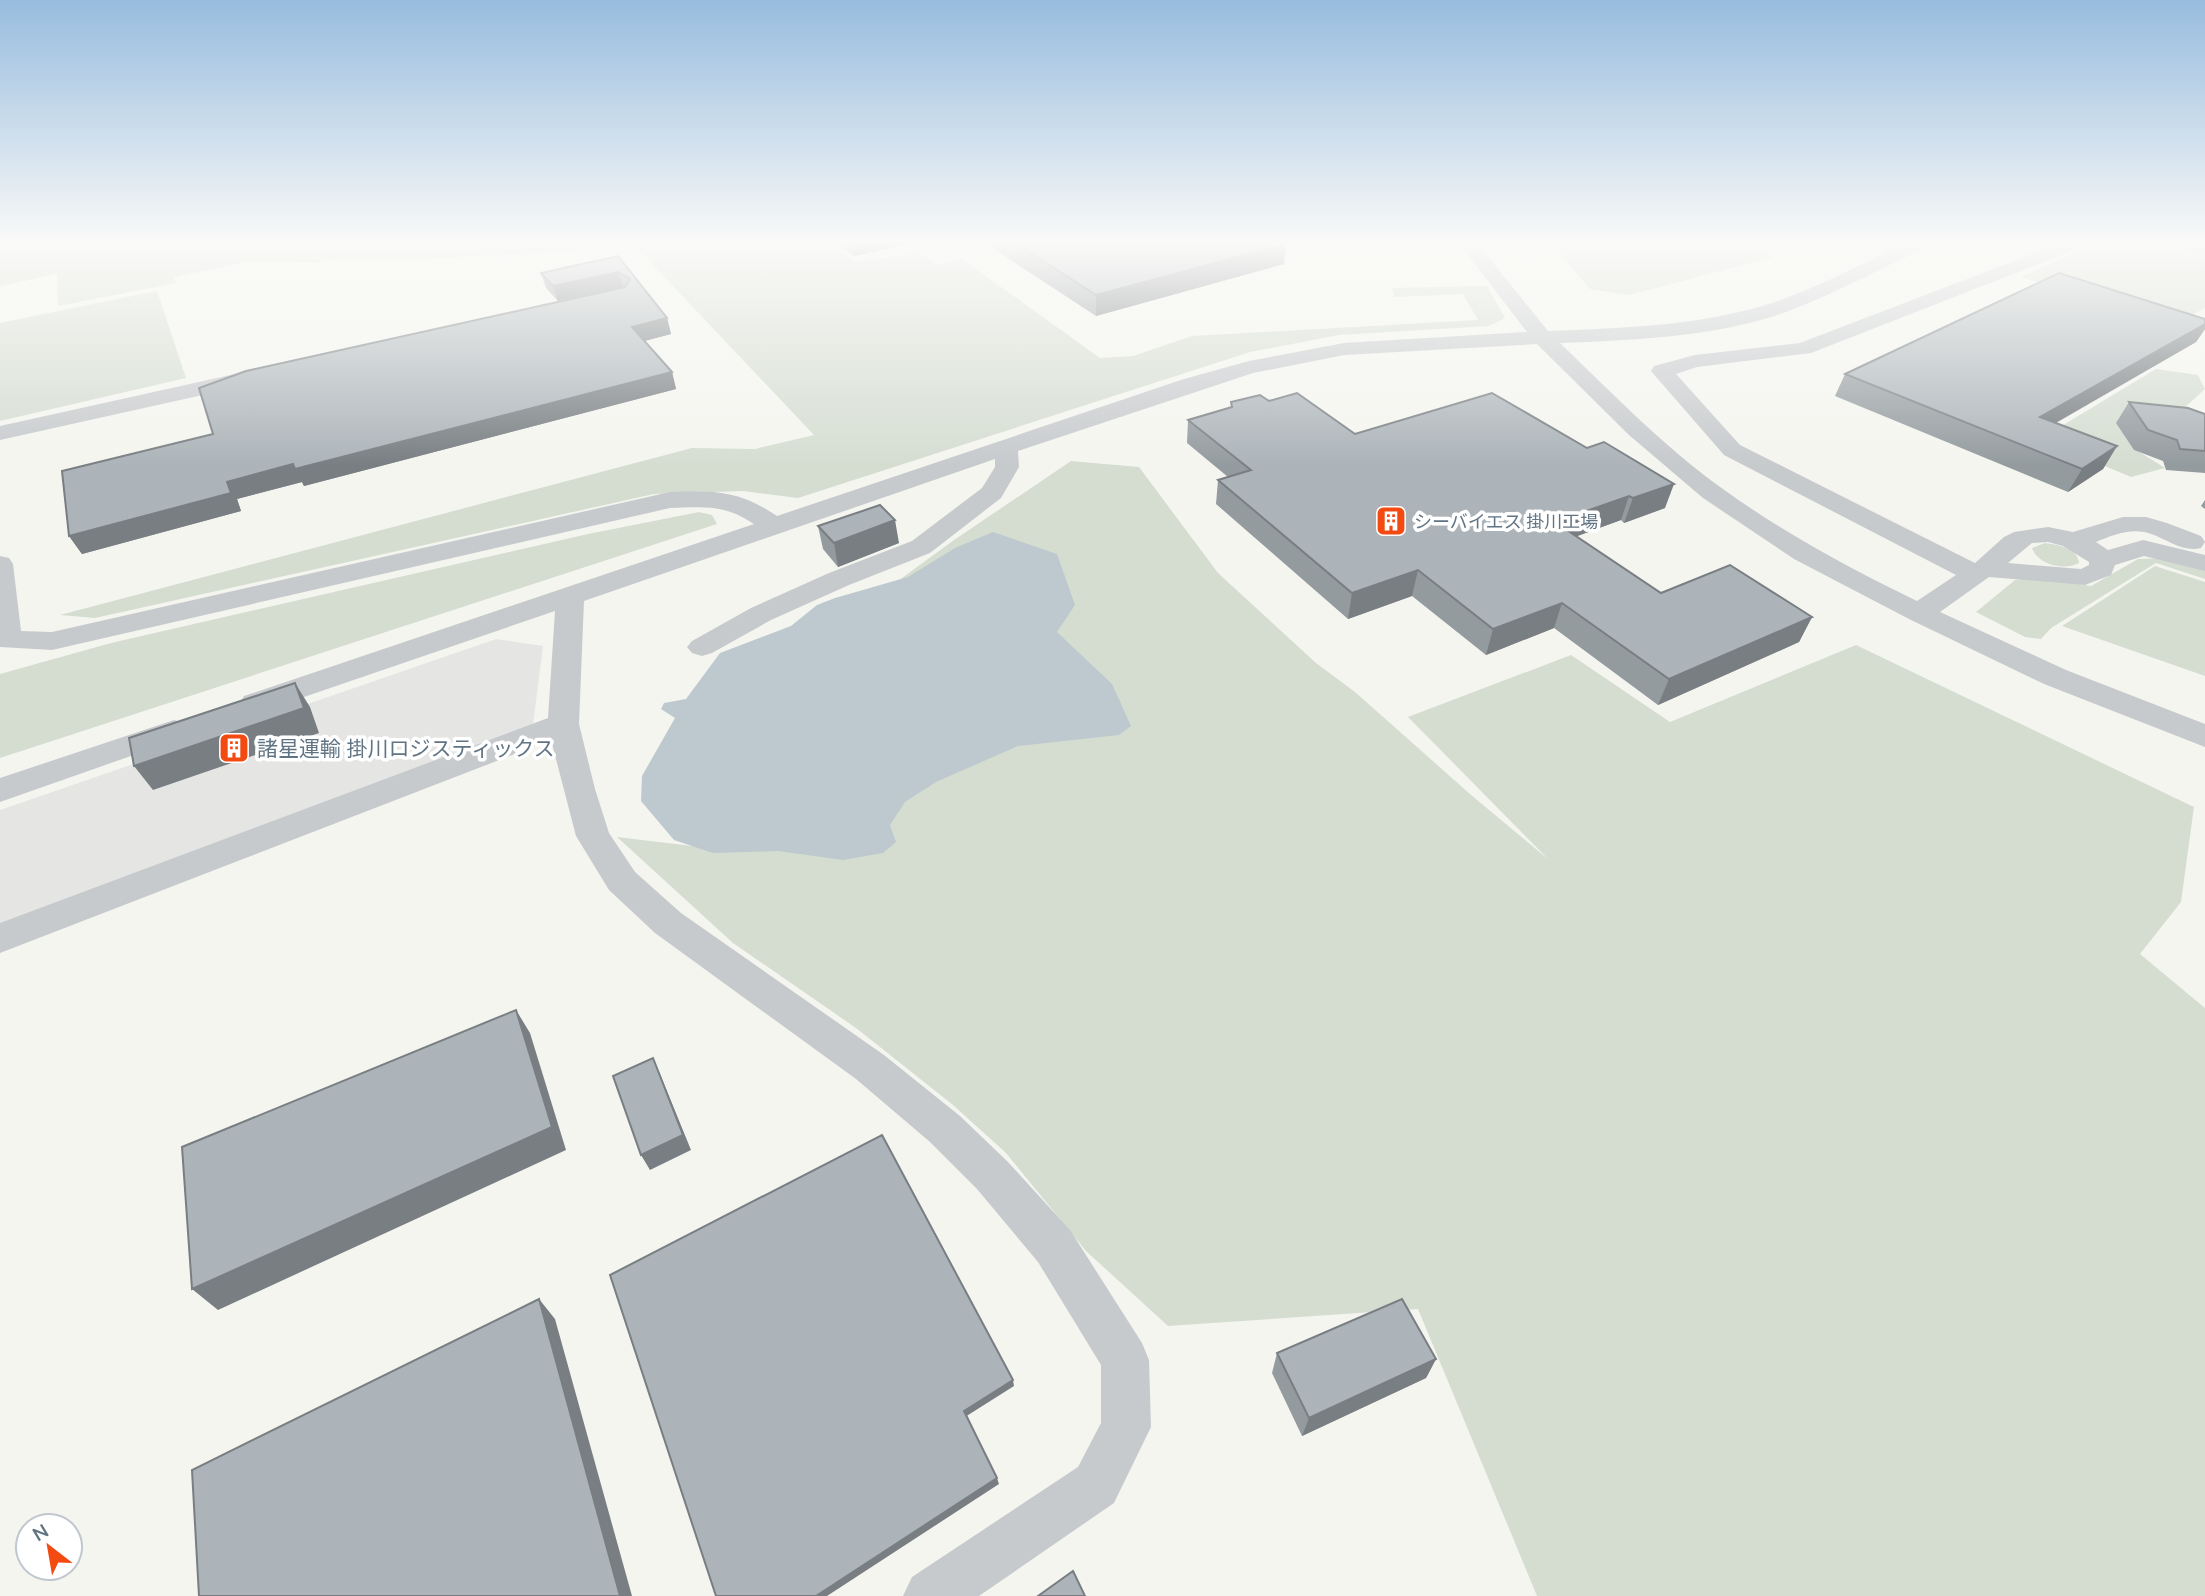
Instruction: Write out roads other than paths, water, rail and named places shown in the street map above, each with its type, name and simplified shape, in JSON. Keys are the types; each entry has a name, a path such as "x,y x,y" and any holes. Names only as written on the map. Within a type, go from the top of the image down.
{"street":[{"path":"1527,317 1542,337 1637,430 1712,493 1803,553 1919,613 2055,677 2205,736"},
{"path":"233,710 1192,384 1303,355 1382,346 1633,334 1712,324 1738,317"},
{"path":"1885,317 1804,349 1695,361 1662,371 1732,450 1980,571 2085,577 2101,569 2103,560"},
{"path":"0,433 271,373"},
{"path":"702,647 794,599 921,548 992,493 1007,467 1006,447"},
{"path":"0,564 8,640 52,641 670,500 708,499 743,505 774,526"},
{"path":"2076,540 2126,522 2153,525 2199,552"},
{"path":"1919,613 2003,555 2024,537 2039,535 2076,540 2094,550 2103,560"},
{"path":"2103,560 2143,548 2199,552"},
{"path":"570,595 563,724 578,789 593,836 622,881 668,923 870,1067 945,1129 992,1175 1054,1246 1125,1360 1126,1427 1097,1485 931,1596"},
{"path":"0,790 194,723"},
{"path":"0,938 563,724"}],"place":[{"name":"シーバイエス 掛川工場","path":"1391,521"},
{"name":"諸星運輸 掛川ロジスティックス","path":"234,748"}]}
